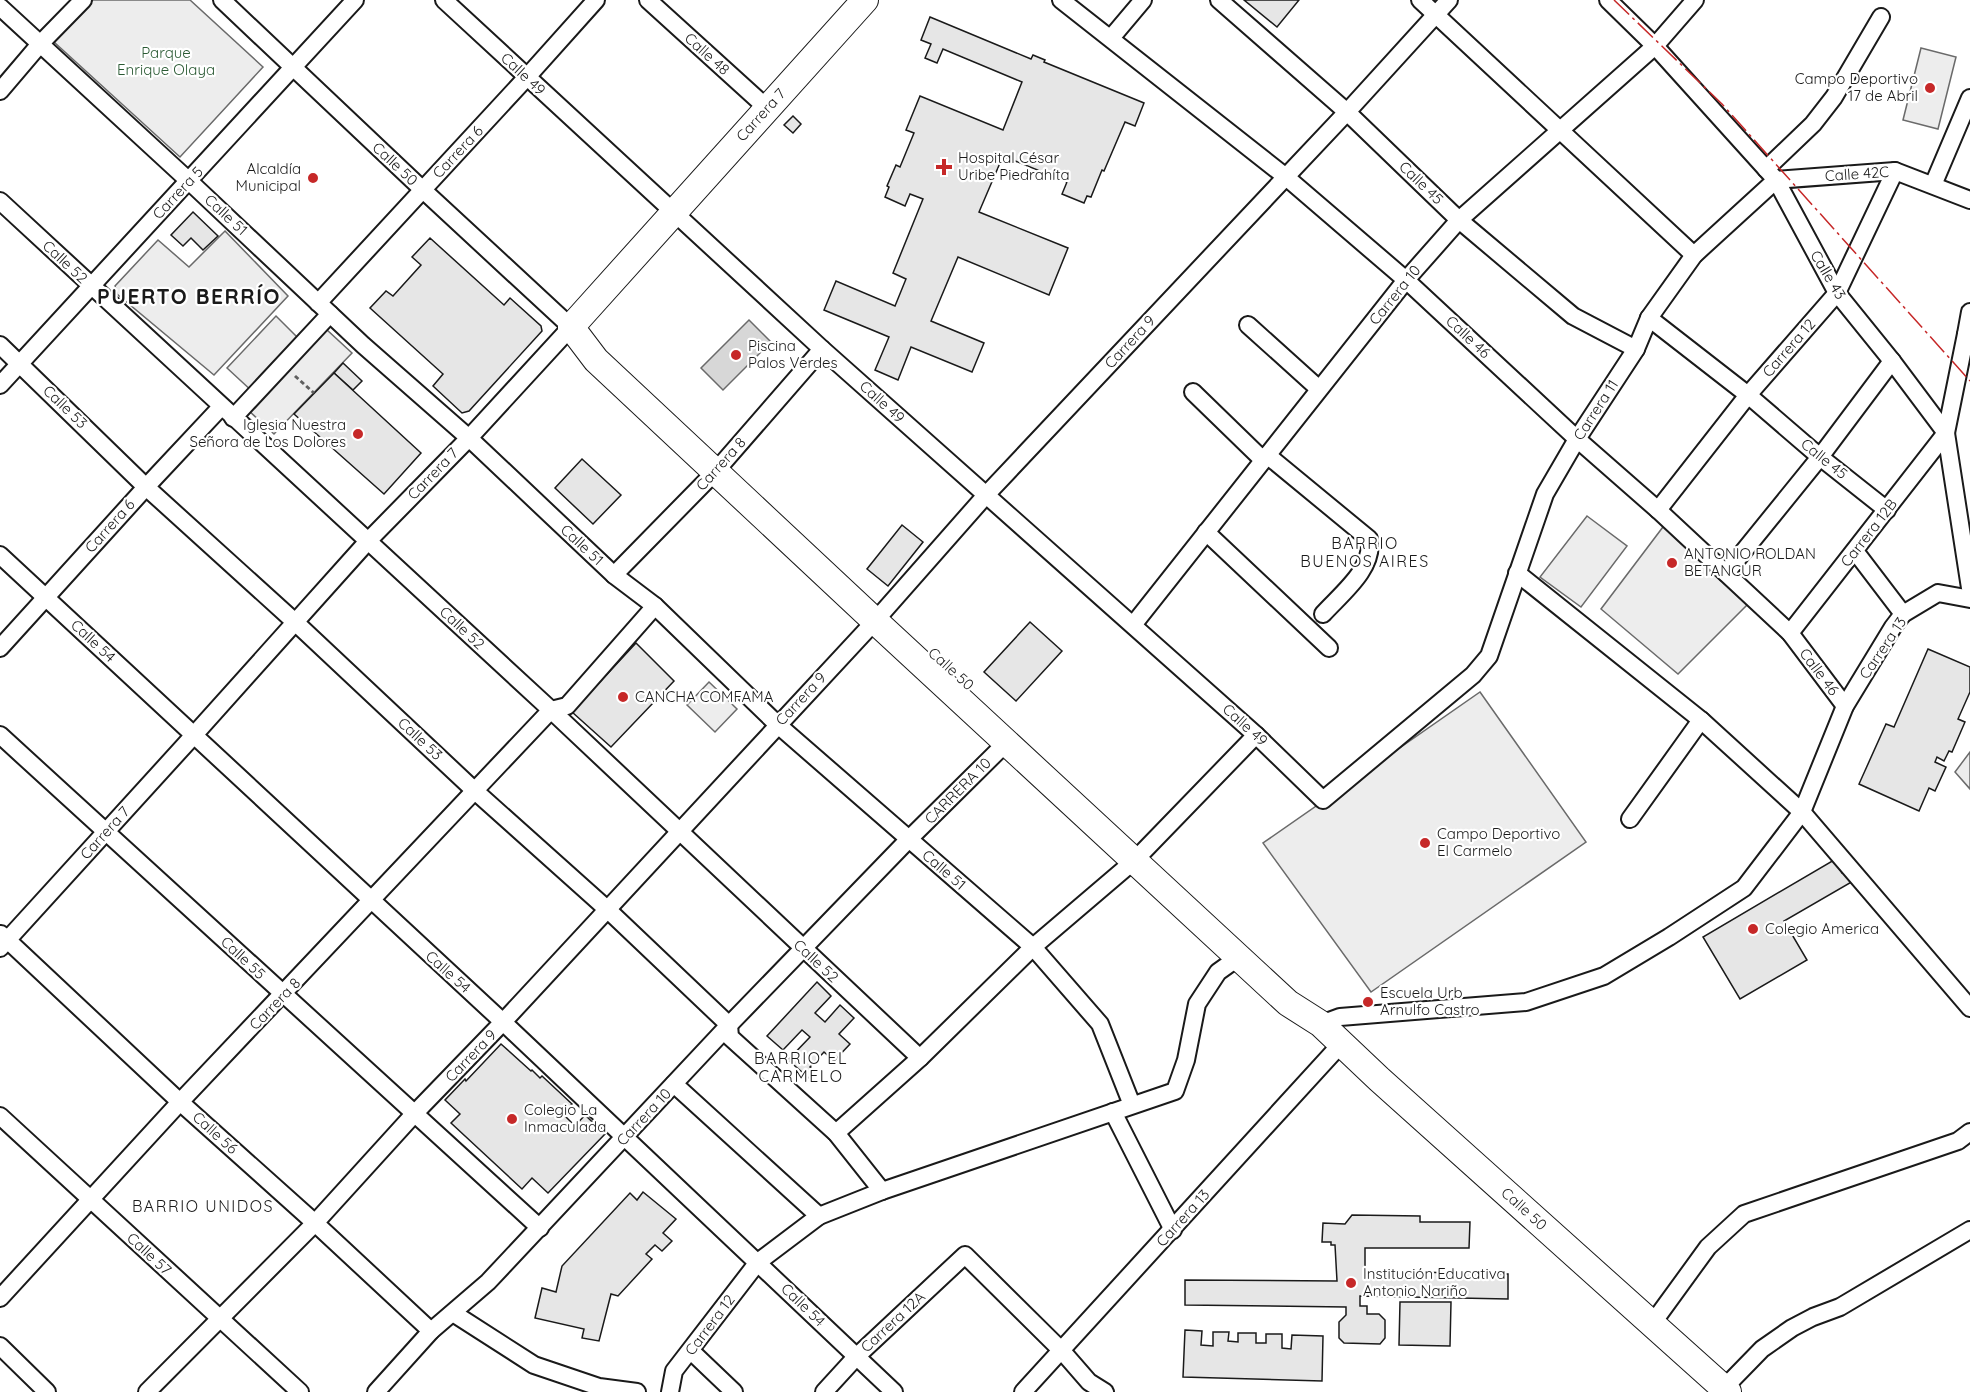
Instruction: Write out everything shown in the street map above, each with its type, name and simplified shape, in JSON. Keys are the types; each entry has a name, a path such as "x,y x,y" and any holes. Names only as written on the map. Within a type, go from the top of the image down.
{"main road":[{"name":"Carrera 7","path":"571,327 860,2"},
{"name":"Calle 50","path":"571,327 596,360 720,466 1140,854 1239,957 1288,1003 1321,1024"},
{"name":"Calle 50","path":"880,615 1006,743 1140,854 1299,991 1321,1024 1341,1044 1726,1390"}],"street":[{"path":"0,91 82,0"},
{"name":"Calle 50","path":"222,0 571,327"},
{"name":"Carrera 5","path":"0,385 355,0"},
{"name":"Calle 49","path":"444,0 822,348 1256,735 1323,800"},
{"name":"Carrera 6","path":"0,648 146,487 227,412 324,308 423,190 596,0"},
{"name":"Calle 48","path":"648,0 767,108"},
{"name":"Calle 46","path":"1061,0 1286,177 1406,280 1790,633 1845,706"},
{"path":"1111,38 1143,0"},
{"name":"Calle 45","path":"1219,0 1347,112 1459,220 1573,316 1636,349"},
{"path":"1420,0 1694,255"},
{"name":"Carrera 9","path":"147,1392 315,1222 608,910 880,615 986,495 1347,112 1449,0"},
{"name":"Calle 43","path":"1608,0 1655,46 1771,175 1837,293 1946,433 1970,588"},
{"name":"Carrera 10","path":"1133,625 1406,280 1459,220 1655,46 1695,0"},
{"name":"Calle 51","path":"0,7 324,308 469,438 614,575 656,606 778,724 1033,947 1100,1024 1132,1105"},
{"name":"Carrera 11","path":"1323,800 1473,675 1489,656 1545,494 1577,439 1636,349 1648,318 1694,255 1771,175 1834,97 1881,17"},
{"path":"1933,185 1970,98"},
{"name":"Calle 42C","path":"1771,175 1895,171 1970,200"},
{"name":"Carrera 12","path":"1658,510 1748,396 1837,293 1895,171"},
{"name":"Calle 52","path":"0,201 680,830 920,1059"},
{"path":"1946,433 1968,336 1970,312"},
{"name":"Calle 45","path":"1648,318 1748,396 1887,510"},
{"path":"1248,325 1319,389"},
{"name":"Carrera 7","path":"2,940 106,832 368,541 469,438 571,327"},
{"name":"Calle 53","path":"0,345 146,487 608,910 729,1025 730,1038 836,1133 882,1191"},
{"name":"Carrera 8","path":"614,575 720,466 822,348"},
{"path":"1726,573 1820,457 1892,361"},
{"path":"1192,392 1265,458 1370,539 1371,549 1366,564 1323,614"},
{"name":"Carrera 12B","path":"1790,633 1946,433"},
{"path":"1206,532 1329,648"},
{"path":"1856,550 1903,614"},
{"name":"Calle 54","path":"0,555 371,902 503,1022 894,1392"},
{"path":"1516,573 1701,720 1802,812 1970,1008"},
{"name":"Carrera 13","path":"1321,1024 1340,1017 1526,1002 1604,976 1669,938 1744,888 1802,812 1845,706 1903,614 1938,593 1970,599"},
{"name":"Carrera 8","path":"0,1298 180,1102 284,995 475,790 551,710 567,706 656,606"},
{"path":"1630,819 1701,720"},
{"name":"Calle 55","path":"0,735 540,1228"},
{"path":"836,1133 920,1059 1033,947 1140,854 1256,735"},
{"name":"CARRERA 10","path":"909,839 1006,743"},
{"name":"Carrera 10","path":"376,1392 431,1331 488,1282 729,1025 909,839"},
{"name":"Calle 56","path":"2,940 315,1222 431,1331"},
{"name":"Carrera 12","path":"670,1392 674,1371 758,1262 819,1216 882,1191 1175,1091 1186,1060 1197,1004 1218,972 1239,957"},
{"name":"Carrera 13","path":"1023,1392 1341,1044"},
{"path":"674,1084 819,1216"},
{"path":"1113,1112 1173,1230"},
{"name":"Calle 57","path":"0,1116 300,1392"},
{"path":"1653,1324 1708,1247 1744,1214 1958,1141 1970,1132"},
{"path":"1726,1390 1762,1349 1792,1328 1840,1307 1970,1230"},
{"name":"Carrera 12A","path":"824,1392 856,1357 966,1255 1062,1351"},
{"path":"453,1313 534,1365 599,1387 637,1392"},
{"path":"0,1346 48,1392"},
{"path":"691,1351 734,1392"},
{"path":"1062,1351 1089,1382 1105,1392"}],"path":[{"path":"288,370 314,393"}],"shaded area":[{"name":"Parque Enrique Olaya","path":"93,0 190,0 263,67 180,157 54,42"},
{"name":"Campo Deportivo 17 de Abril","path":"1921,48 1956,57 1938,129 1903,120"},
{"path":"225,231 288,296 214,375 117,294 115,286 158,240 189,267"},
{"path":"276,316 302,342 254,393 227,368"},
{"name":"Piscina Palos Verdes","path":"749,320 771,342 723,390 701,368"},
{"path":"322,329 327,330 352,353 274,434 248,410"},
{"path":"1587,516 1627,546 1581,607 1540,577"},
{"name":"ANTONIO ROLDAN BETANCUR","path":"1666,523 1749,603 1678,674 1601,609"},
{"path":"709,682 737,709 715,732 687,705"},
{"name":"Campo Deportivo El Carmelo","path":"1480,692 1586,842 1371,992 1263,843"},
{"path":"1970,752 1970,789 1955,772"}],"building":[{"path":"1244,0 1299,0 1277,27"},
{"path":"930,17 1031,59 1033,55 1045,60 1044,62 1144,103 1135,126 1125,122 1091,197 1087,196 1084,203 1062,194 1067,182 1003,156 979,212 1068,248 1049,295 958,257 931,321 984,343 972,372 911,347 898,380 875,370 889,337 824,310 836,281 895,306 906,279 893,273 923,199 910,194 905,206 885,197 896,165 900,167 914,133 906,130 920,96 1003,130 1022,82 943,49 937,63 925,58 931,44 921,40"},
{"path":"793,116 801,124 793,133 784,125"},
{"path":"193,212 218,236 203,250 191,238 183,246 171,235"},
{"path":"430,238 504,305 510,298 541,326 542,331 469,411 462,413 433,386 443,374 370,308 386,291 393,296 421,265 412,257"},
{"path":"343,363 362,381 353,390 334,373"},
{"name":"Iglesia Nuestra Señora de Los Dolores","path":"334,373 421,453 384,494 294,414"},
{"path":"582,459 621,495 593,524 555,488"},
{"path":"902,525 923,542 888,586 867,569"},
{"path":"1030,622 1062,651 1016,701 984,672"},
{"name":"CANCHA COMFAMA","path":"636,643 674,681 611,747 572,712"},
{"path":"1928,649 1970,667 1970,692 1958,719 1965,722 1952,752 1949,751 1944,761 1937,757 1935,762 1946,767 1935,791 1929,788 1919,811 1859,784 1886,724 1894,727"},
{"name":"Colegio America","path":"1834,860 1842,873 1848,869 1855,880 1784,921 1807,960 1740,999 1703,937"},
{"path":"817,982 831,996 815,1013 825,1022 840,1005 854,1018 839,1034 850,1044 834,1061 824,1052 810,1067 815,1072 809,1078 788,1060 810,1037 802,1030 783,1050 767,1036"},
{"name":"Colegio La Inmaculada","path":"501,1044 531,1071 540,1078 542,1076 572,1104 563,1114 575,1126 585,1115 605,1134 548,1193 532,1178 522,1189 451,1123 460,1114 445,1100"},
{"path":"643,1192 676,1219 663,1233 672,1241 662,1251 655,1245 646,1254 652,1259 618,1296 611,1294 599,1341 582,1338 584,1329 535,1318 542,1288 556,1292 562,1266 630,1193 637,1200"},
{"path":"1352,1215 1420,1216 1420,1222 1470,1222 1469,1248 1365,1248 1365,1271 1508,1274 1508,1299 1360,1296 1360,1306 1367,1306 1367,1314 1379,1314 1385,1320 1385,1338 1380,1344 1344,1343 1339,1338 1339,1322 1346,1315 1346,1307 1185,1305 1185,1280 1337,1281 1335,1245 1331,1245 1331,1242 1322,1242 1323,1223 1345,1224"},
{"path":"1400,1302 1451,1302 1450,1346 1399,1345"},
{"path":"1185,1330 1202,1331 1201,1345 1213,1346 1213,1332 1229,1332 1228,1341 1238,1342 1238,1333 1256,1333 1256,1343 1266,1343 1266,1334 1282,1334 1282,1348 1291,1349 1292,1335 1323,1336 1322,1381 1183,1377"}],"power":[{"path":"1614,0 1722,104 1970,381"}],"place":[{"name":"Campo Deportivo 17 de Abril","path":"1930,88"},
{"name":"Hospital César Uribe Piedrahíta","path":"944,167"},
{"name":"Alcaldía Municipal","path":"313,178"},
{"name":"Piscina Palos Verdes","path":"736,355"},
{"name":"Iglesia Nuestra Señora de Los Dolores","path":"358,434"},
{"name":"ANTONIO ROLDAN BETANCUR","path":"1672,563"},
{"name":"CANCHA COMFAMA","path":"623,697"},
{"name":"Campo Deportivo El Carmelo","path":"1425,843"},
{"name":"Colegio America","path":"1753,929"},
{"name":"Escuela Urb Arnulfo Castro","path":"1368,1002"},
{"name":"Colegio La Inmaculada","path":"512,1119"},
{"name":"Institución Educativa Antonio Nariño","path":"1351,1283"}],"district":[{"name":"PUERTO BERRÍO","path":"189,297"},
{"name":"BARRIO BUENOS AIRES","path":"1365,552"},
{"name":"BARRIO EL CARMELO","path":"801,1067"},
{"name":"BARRIO UNIDOS","path":"203,1206"}]}
